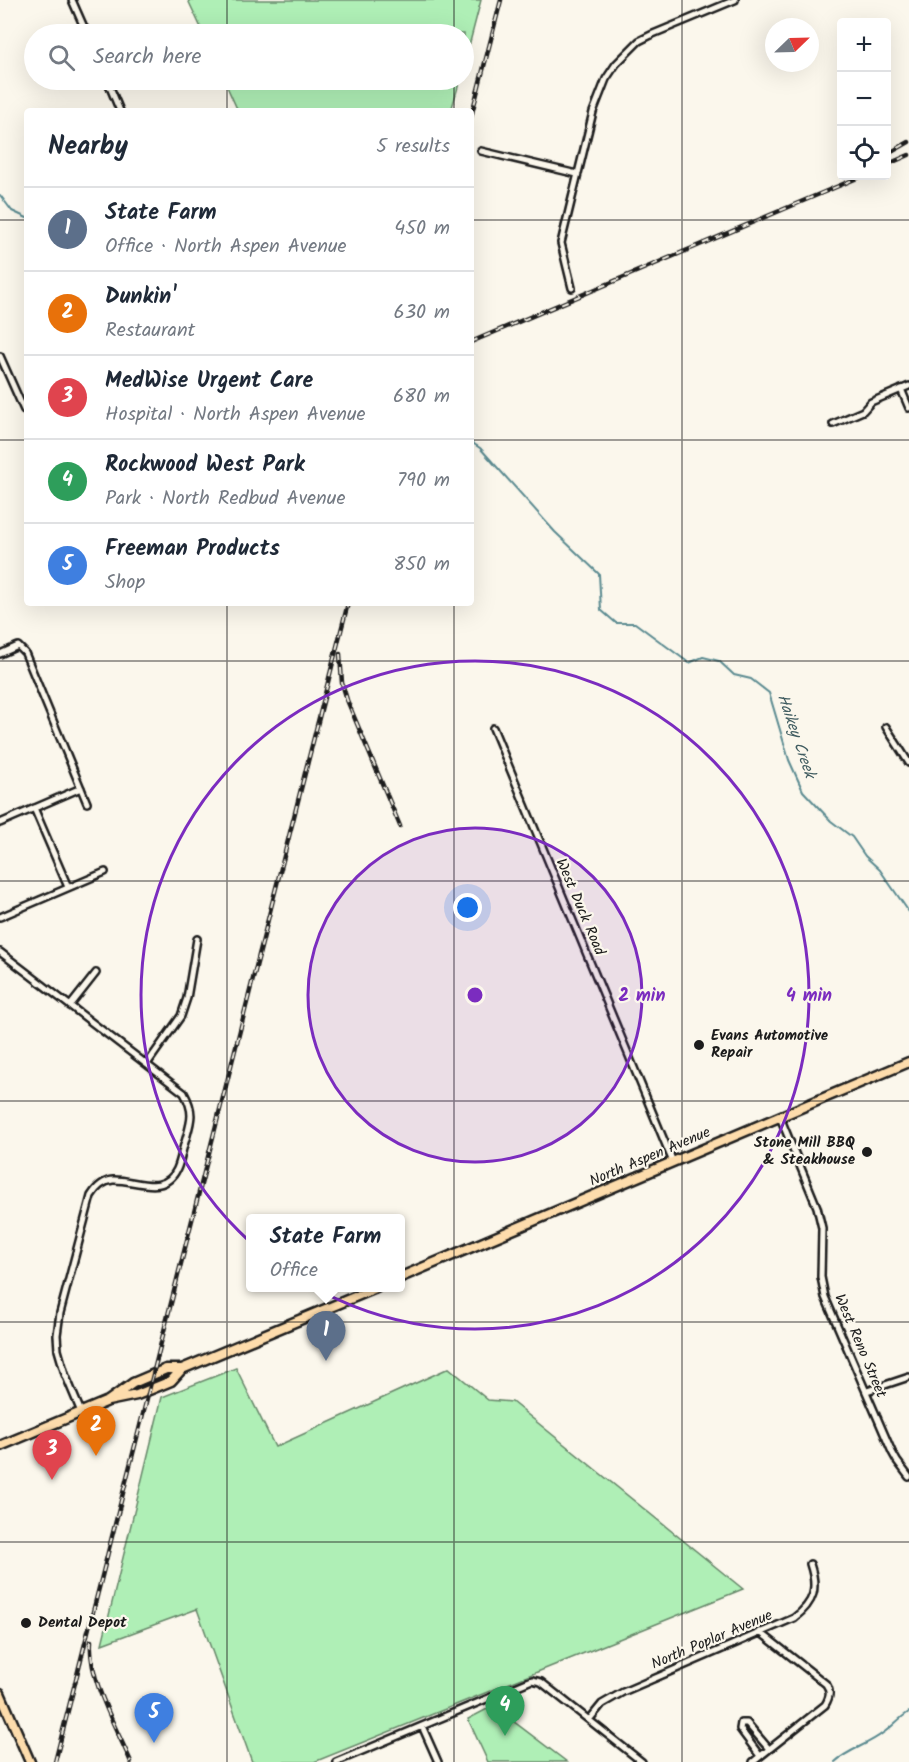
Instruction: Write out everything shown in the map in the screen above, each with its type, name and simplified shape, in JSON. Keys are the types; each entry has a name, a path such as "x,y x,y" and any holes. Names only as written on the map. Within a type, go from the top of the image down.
{"main road":[{"name":"North Aspen Avenue","path":"405,1275 909,1062"},
{"path":"0,1446 108,1401 137,1395 171,1381 182,1369 364,1292"},
{"path":"0,1693 30,1762"}],"street":[{"path":"72,0 83,24"},
{"path":"572,288 561,243 598,96 606,79 616,64 639,41 735,0"},
{"path":"111,90 119,108"},
{"path":"481,151 577,174"},
{"path":"0,356 24,407"},
{"path":"833,424 863,411 871,402 909,386"},
{"path":"902,389 909,408"},
{"path":"0,654 18,646 27,659 87,803"},
{"path":"886,727 909,763"},
{"name":"West Duck Road","path":"493,728 674,1161"},
{"path":"0,823 81,788"},
{"path":"34,808 68,887"},
{"path":"0,917 105,872"},
{"path":"147,1064 181,1016 188,998 197,939"},
{"path":"0,952 184,1093 192,1116 176,1170 170,1178 150,1186 113,1180 97,1187 91,1196 60,1314 57,1335 58,1350 65,1374 81,1412"},
{"path":"70,1006 96,973"},
{"name":"West Reno Street","path":"780,1117 817,1207 822,1228 821,1277 825,1298 897,1461 909,1477"},
{"path":"867,1391 909,1377"},
{"name":"North Poplar Avenue","path":"590,1720 602,1704 614,1696 794,1618 804,1611 815,1587 810,1564"},
{"path":"753,1762 825,1705 830,1694 830,1689 826,1684 760,1632"},
{"path":"336,1762 532,1680 541,1682 642,1762"},
{"path":"760,1756 739,1729 741,1723 747,1723 769,1749"},
{"path":"422,1726 438,1762"}],"green space":[{"path":"188,0 481,0 474,27 474,24 199,24"},
{"path":"229,90 457,90 452,108 237,108"},
{"path":"236,1368 275,1447 449,1368 488,1400 512,1402 743,1589 314,1762 252,1762 197,1609 102,1644 162,1397"},
{"path":"493,1706 567,1762 488,1762 468,1719"}],"waterway":[{"path":"0,195 12,211 24,217"},
{"name":"Haikey Creek","path":"474,444 555,532 599,574 601,610 616,623 635,623 689,663 703,657 719,661 734,675 751,679 769,693 789,760 803,791 831,821 852,837 865,856 880,870 909,912"},
{"path":"835,1762 886,1731 909,1712"}],"railway":[{"path":"473,108 501,0"},
{"path":"891,152 909,142"},
{"path":"891,163 909,155"},
{"path":"474,341 853,180"},
{"path":"55,1762 347,606"},
{"path":"340,654 342,683 347,700 400,826"},
{"path":"91,1641 91,1656 98,1687 131,1762"}],"place":[{"name":"Evans Automotive Repair","path":"699,1045"},
{"name":"Stone Mill BBQ & Steakhouse","path":"867,1152"},
{"name":"State Farm","path":"326,1361"},
{"name":"Dunkin'","path":"96,1456"},
{"name":"MedWise Urgent Care","path":"52,1480"},
{"name":"Dental Depot","path":"26,1623"},
{"name":"Rockwood West Park","path":"505,1736"},
{"name":"Freeman Products","path":"154,1743"}]}
